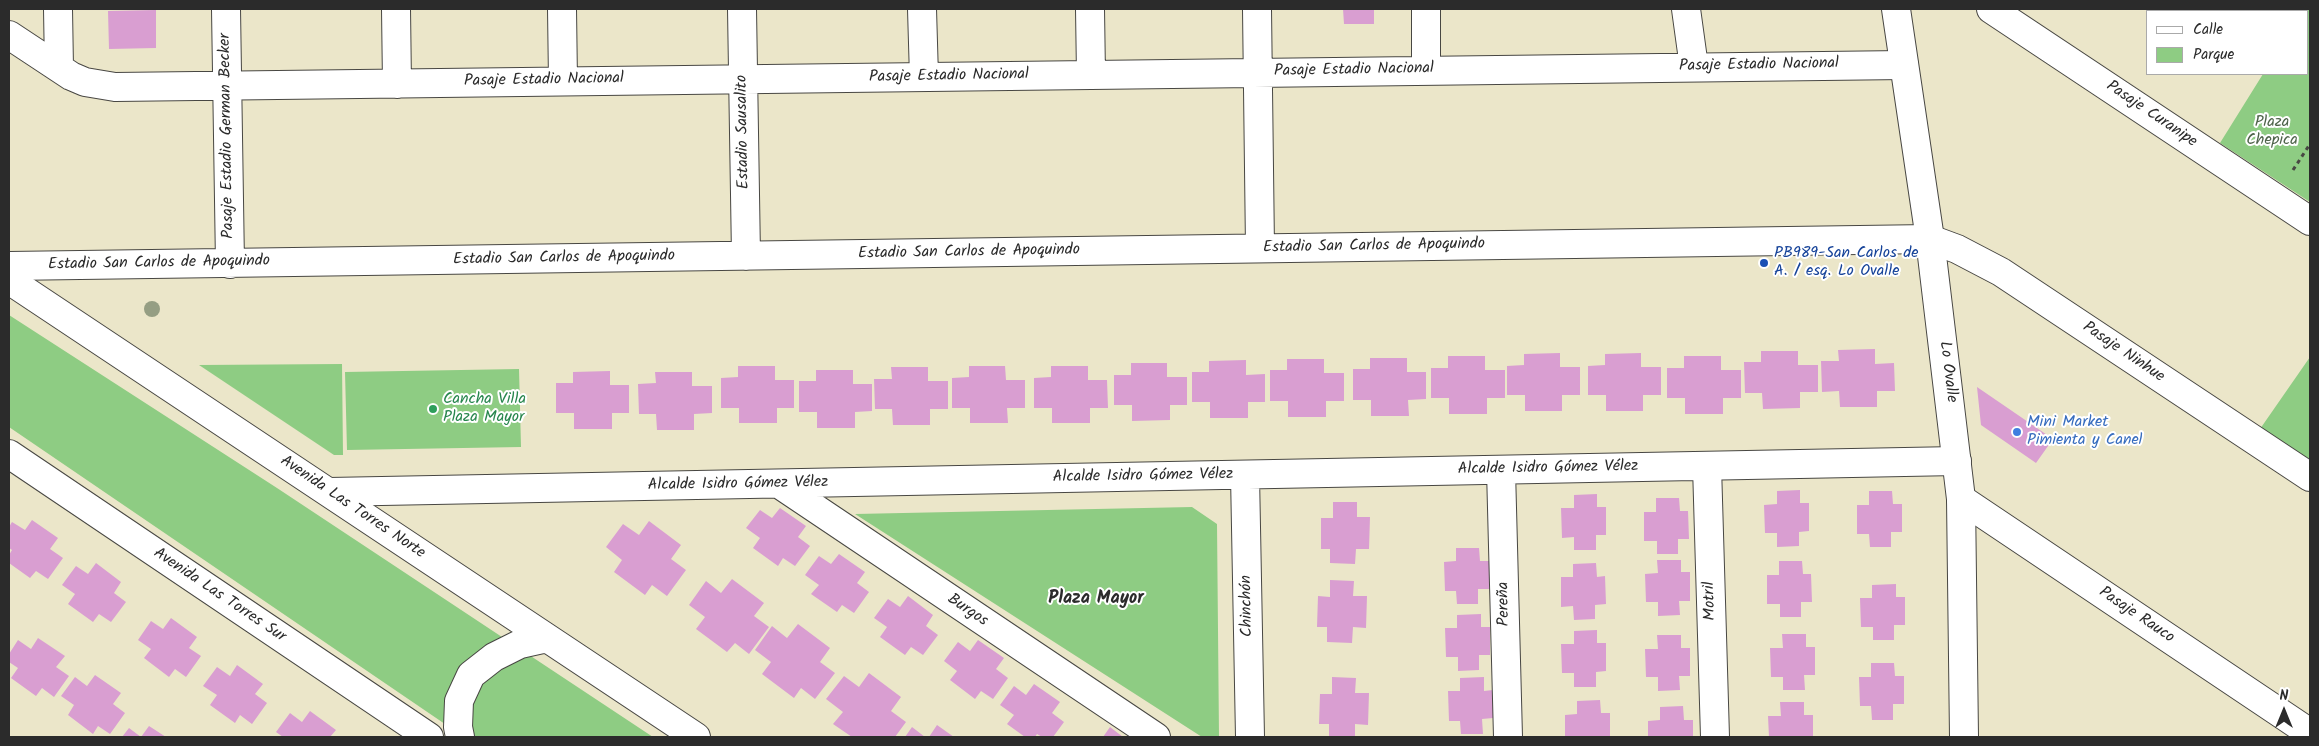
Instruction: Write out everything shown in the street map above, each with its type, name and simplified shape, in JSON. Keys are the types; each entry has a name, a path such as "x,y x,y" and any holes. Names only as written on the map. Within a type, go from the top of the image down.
{"street":[{"path":"58,9 59,68"},
{"name":"Pasaje Estadio German Becker","path":"226,9 230,264"},
{"path":"396,9 397,84"},
{"path":"562,9 563,81"},
{"name":"Estadio Sausalito","path":"742,9 746,256"},
{"path":"922,9 924,77"},
{"path":"1090,9 1091,75"},
{"path":"1257,9 1260,248"},
{"path":"1426,9 1426,71"},
{"path":"1686,9 1694,67"},
{"name":"Lo Ovalle","path":"1896,9 1930,239 1962,499 1964,737"},
{"name":"Pasaje Curanipe","path":"1991,9 2310,221"},
{"name":"Pasaje Estadio Nacional","path":"9,35 59,68 85,82 115,87 1904,65"},
{"name":"Estadio San Carlos de Apoquindo","path":"9,266 1930,239"},
{"name":"Pasaje Ninhue","path":"1930,239 1957,249 2002,272 2310,477"},
{"name":"Avenida Las Torres Norte","path":"9,280 696,737"},
{"name":"Avenida Las Torres Sur","path":"9,454 429,737"},
{"name":"Alcalde Isidro Gómez Vélez","path":"329,492 1957,461"},
{"name":"Motril","path":"1707,466 1715,737"},
{"name":"Pereña","path":"1501,470 1508,737"},
{"name":"Chinchón","path":"1245,475 1250,737"},
{"name":"Burgos","path":"779,484 1156,737"},
{"name":"Pasaje Rauco","path":"1962,499 2310,733"},
{"path":"460,737 458,728 459,701 471,675 494,657 520,644 547,638"}],"green space":[{"name":"Plaza Chepica","path":"2310,9 2310,202 2220,143 2262,75 2309,75 2309,10 2303,10"},
{"path":"9,315 277,488 653,737 464,737 9,427"},
{"path":"2310,357 2310,464 2260,429"},
{"path":"342,364 343,455 334,455 199,365"},
{"name":"Cancha Villa Plaza Mayor","path":"519,369 521,447 347,450 345,372"},
{"path":"1192,507 1217,524 1219,737 1202,737 855,514"}],"building":[{"path":"1343,9 1374,9 1374,24 1344,24"},
{"path":"156,10 156,48 109,49 108,11"},
{"path":"1875,349 1875,364 1894,363 1895,391 1877,391 1877,407 1840,407 1839,391 1822,392 1821,361 1839,361 1838,350"},
{"path":"1761,351 1798,351 1798,365 1818,365 1818,392 1800,392 1800,408 1763,409 1762,393 1745,393 1744,362 1761,362"},
{"path":"1560,353 1560,367 1580,367 1580,395 1562,395 1562,411 1525,411 1525,395 1507,395 1507,366 1524,365 1524,354"},
{"path":"1641,353 1641,367 1661,367 1661,395 1643,395 1643,411 1606,411 1606,395 1588,395 1588,366 1605,365 1605,354"},
{"path":"1448,356 1485,356 1485,370 1505,370 1505,398 1487,398 1487,414 1449,414 1449,398 1431,398 1431,368 1448,368"},
{"path":"1684,356 1721,356 1721,370 1741,370 1741,398 1723,398 1723,414 1685,414 1685,398 1667,398 1667,368 1684,368"},
{"path":"1370,358 1407,358 1407,372 1426,372 1426,399 1408,400 1409,416 1371,416 1371,400 1353,400 1353,369 1370,369"},
{"path":"1287,359 1324,359 1324,373 1344,373 1344,401 1326,401 1326,417 1288,417 1288,401 1270,401 1270,370 1287,370"},
{"path":"1246,360 1246,375 1265,374 1265,402 1248,402 1248,418 1210,418 1210,402 1192,402 1192,372 1209,372 1209,361"},
{"path":"1131,363 1167,363 1167,377 1187,377 1187,405 1170,405 1170,420 1132,421 1132,405 1114,405 1114,375 1131,375"},
{"path":"738,366 775,366 775,380 794,380 794,408 777,408 777,423 739,423 739,408 721,408 721,378 738,377"},
{"path":"969,366 1005,366 1006,380 1025,380 1025,408 1007,408 1008,423 970,423 970,408 952,408 952,378 969,377"},
{"path":"1051,366 1088,366 1088,380 1107,380 1108,408 1090,408 1090,423 1052,423 1052,408 1034,408 1034,378 1051,377"},
{"path":"891,367 928,367 928,381 948,381 948,409 930,409 930,425 893,425 892,409 875,409 874,379 892,379"},
{"path":"816,370 853,370 853,384 872,384 872,411 855,412 855,428 817,428 817,412 799,412 799,381 816,381"},
{"path":"610,371 610,385 629,385 629,413 612,413 612,429 574,429 574,413 556,413 556,383 573,383 573,372"},
{"path":"655,372 692,372 692,386 712,386 712,413 694,414 694,430 657,430 656,414 639,414 638,384 656,383"},
{"name":"Mini Market Pimienta y Canel","path":"1977,387 2053,439 2036,463 1981,425"},
{"path":"1800,490 1800,503 1809,503 1809,531 1799,532 1799,546 1777,547 1777,533 1765,533 1764,505 1777,504 1777,491"},
{"path":"1869,491 1892,491 1893,504 1902,504 1902,532 1891,532 1891,547 1870,547 1869,534 1857,534 1857,505 1869,505"},
{"path":"1597,494 1597,507 1606,507 1606,535 1596,535 1596,550 1574,550 1574,537 1562,538 1561,508 1574,508 1574,495"},
{"path":"1656,498 1679,498 1680,511 1688,511 1689,539 1678,539 1678,554 1657,554 1657,541 1644,541 1644,512 1656,512"},
{"path":"1333,502 1357,502 1357,517 1370,517 1369,549 1356,549 1355,564 1330,563 1330,549 1321,549 1321,518 1333,518"},
{"path":"780,508 806,526 798,537 810,546 795,566 783,558 778,566 753,548 760,538 746,528 760,510 772,518"},
{"path":"32,520 58,538 50,549 63,558 48,579 36,571 30,578 9,563 9,555 12,550 9,548 9,527 12,522 25,530"},
{"path":"649,521 681,545 671,559 686,570 667,596 652,585 645,595 614,572 622,560 606,547 623,524 639,535"},
{"path":"1456,548 1479,548 1480,561 1489,561 1489,589 1478,589 1478,604 1457,604 1456,591 1445,591 1444,562 1456,561"},
{"path":"839,554 865,572 857,583 869,592 854,613 842,605 837,612 811,594 819,585 805,575 819,556 831,564"},
{"path":"1657,560 1681,560 1681,572 1690,572 1690,601 1679,601 1680,615 1658,616 1658,602 1646,602 1645,574 1658,573"},
{"path":"1779,561 1802,561 1803,574 1811,574 1812,602 1801,602 1801,617 1780,617 1780,604 1767,604 1767,575 1779,575"},
{"path":"96,563 121,582 114,593 126,602 111,622 99,614 93,622 68,604 75,594 62,585 76,566 88,574"},
{"path":"1596,563 1597,577 1605,576 1606,604 1595,605 1595,619 1574,620 1573,606 1561,607 1561,577 1573,577 1573,564"},
{"path":"732,579 764,603 754,616 769,627 749,654 735,643 727,652 696,629 705,617 689,605 706,581 721,593"},
{"path":"1330,580 1354,581 1353,596 1367,596 1366,628 1353,627 1352,643 1327,642 1327,627 1317,627 1318,596 1330,597"},
{"path":"1896,584 1896,597 1905,597 1905,625 1894,625 1894,640 1873,640 1873,627 1861,627 1860,598 1872,598 1872,585"},
{"path":"908,596 933,615 926,626 938,635 923,655 911,647 905,655 880,637 887,627 874,618 888,599 900,607"},
{"path":"1481,614 1481,627 1490,627 1490,655 1479,655 1479,670 1458,671 1458,657 1446,657 1445,628 1457,628 1457,615"},
{"path":"171,618 197,637 189,648 201,656 186,677 175,669 169,677 144,658 151,649 138,640 151,621 163,629"},
{"path":"798,624 830,648 820,662 835,673 815,699 801,688 794,698 762,674 771,662 755,650 772,626 787,638"},
{"path":"1597,630 1597,643 1606,643 1606,671 1596,672 1596,687 1574,687 1574,673 1562,673 1561,644 1574,644 1574,631"},
{"path":"1782,634 1806,634 1806,647 1815,647 1815,675 1804,675 1805,690 1783,690 1783,677 1771,677 1770,648 1783,648"},
{"path":"1657,635 1681,635 1681,648 1690,648 1690,676 1679,676 1680,690 1658,691 1658,677 1646,677 1645,649 1658,649"},
{"path":"38,638 65,656 56,667 69,676 54,697 42,688 36,696 11,678 18,668 9,662 9,654 18,640 31,649"},
{"path":"978,640 1004,658 996,669 1008,678 993,699 981,691 975,699 950,680 957,671 944,661 958,642 970,651"},
{"path":"1871,663 1894,663 1895,676 1904,676 1904,704 1893,704 1893,720 1872,720 1871,706 1860,706 1859,677 1871,677"},
{"path":"237,665 263,684 255,694 267,703 252,724 240,715 235,723 210,705 217,695 203,686 217,667 230,676"},
{"path":"869,673 901,697 891,711 906,722 895,737 852,737 833,724 843,712 826,699 844,676 859,687"},
{"path":"95,675 121,693 113,704 125,713 110,734 98,726 93,734 68,715 74,705 61,696 75,677 87,686"},
{"path":"1332,677 1356,678 1355,693 1369,693 1368,725 1355,724 1355,737 1329,737 1329,724 1319,724 1320,694 1332,694"},
{"path":"1484,677 1484,691 1493,690 1493,718 1482,719 1483,734 1461,734 1460,721 1449,721 1448,691 1460,691 1460,678"},
{"path":"1034,684 1060,702 1052,713 1064,722 1053,737 1042,737 1037,734 1035,737 1025,737 1007,724 1014,715 1000,705 1014,686 1026,695"},
{"path":"1600,700 1601,713 1610,713 1610,737 1565,737 1565,715 1577,714 1577,701"},
{"path":"1780,702 1804,702 1804,715 1813,715 1813,737 1769,737 1768,716 1781,716"},
{"path":"1683,706 1684,720 1693,720 1693,737 1648,737 1648,721 1660,720 1660,707"},
{"path":"310,711 336,730 330,737 283,737 276,732 290,713 302,722"},
{"path":"937,725 954,737 929,737"},
{"path":"149,726 166,737 141,737"},
{"path":"912,727 925,737 905,737"},
{"path":"1110,727 1123,737 1103,737"},
{"path":"129,728 141,737 122,737"}],"place":[{"name":"PB989-San Carlos de A. / esq. Lo Ovalle","path":"1764,263"},
{"name":"Cancha Villa Plaza Mayor","path":"433,409"},
{"name":"Mini Market Pimienta y Canel","path":"2017,432"}],"district":[{"name":"Plaza Mayor","path":"1096,600"}]}
